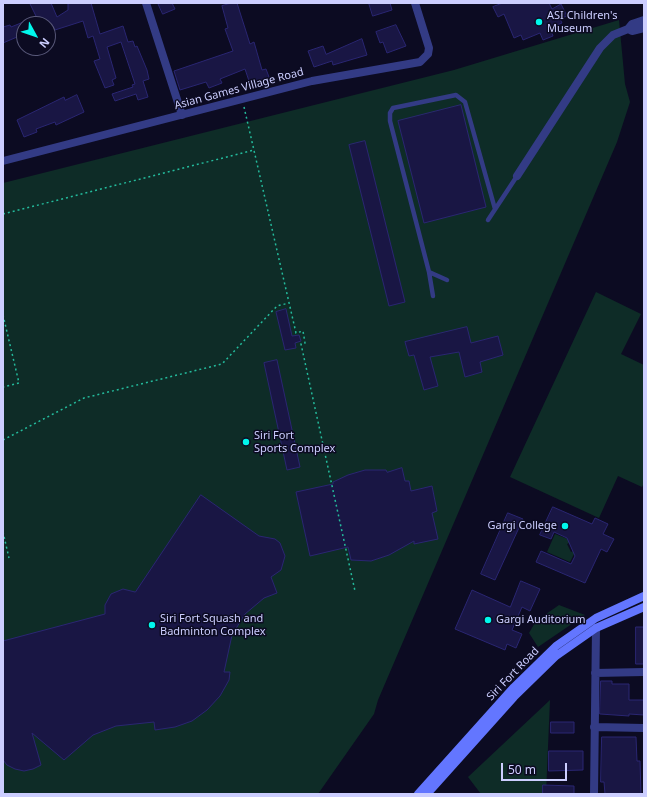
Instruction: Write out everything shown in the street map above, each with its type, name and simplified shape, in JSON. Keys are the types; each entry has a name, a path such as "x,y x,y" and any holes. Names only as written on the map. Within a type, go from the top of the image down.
{"street":[{"path":"146,3 182,115"},
{"name":"Asian Games Village Road","path":"3,161 312,81 420,62 428,54 429,48 415,3"},
{"path":"517,176 600,48 613,35 628,28 632,24 644,20"},
{"path":"628,28 632,31 644,28"},
{"name":"Siri Fort Road","path":"418,794 514,687 556,646 596,618 644,596"},
{"name":"Siri Fort Road","path":"426,794 519,692 556,656 596,628 644,606"},
{"path":"594,794 596,628"},
{"path":"595,673 644,672"},
{"path":"594,727 644,728"}],"lane":[{"path":"433,296 390,121 390,113 393,108 456,95 461,98 465,102 495,209"},
{"path":"488,220 517,176"},
{"path":"428,272 447,280"}],"path":[{"path":"242,99 296,333 303,331 305,344 301,344 355,591"},
{"path":"3,214 254,150"},
{"path":"3,440 84,398 222,364 277,306 289,303"},
{"path":"3,315 20,383 3,387"},
{"path":"3,532 9,558"}],"green space":[{"name":"Siri Fort Sports Complex","path":"619,20 625,84 630,102 617,142 378,700 374,714 318,794 3,794 3,183 454,70"},
{"path":"596,292 641,314 621,354 644,365 644,483 642,487 618,476 599,518 510,477"},
{"path":"555,534 573,541 567,544 571,552 576,550 570,562 547,552"},
{"path":"559,605 585,615 538,647 529,633 536,621"},
{"path":"550,700 546,794 481,794 468,777"}],"building":[{"path":"30,3 51,3 57,17 68,10 68,3 91,3 100,34 123,26 128,42 133,41 135,47 137,46 147,70 149,79 143,81 148,97 138,100 136,94 115,101 112,94 133,87 132,85 135,84 121,42 107,47 116,78 112,80 114,85 105,88 94,61 100,59 93,36 88,38 83,21 56,30 56,16 36,16"},
{"path":"158,3 172,3 175,9 163,14"},
{"path":"237,3 250,44 254,42 262,70 266,69 269,77 250,84 245,69 220,79 222,83 209,88 206,82 180,90 174,71 233,51 225,29 228,28 222,6"},
{"path":"369,3 390,3 392,10 373,16"},
{"name":"ASI Children's Museum","path":"503,3 549,3 552,9 561,4 567,16 560,19 562,23 550,28 553,36 543,40 540,33 523,40 521,35 514,38 504,14 498,17 493,7"},
{"path":"10,25 11,27 16,25 16,37 3,43 3,27"},
{"path":"396,25 406,46 387,53 383,42 380,43 376,32"},
{"path":"362,39 367,55 333,65 332,61 314,67 308,51 323,46 326,54"},
{"path":"77,95 84,112 56,125 55,122 36,129 37,132 24,137 17,120 64,97 65,100"},
{"path":"461,105 486,207 424,223 398,121"},
{"path":"365,141 405,302 389,306 349,145"},
{"path":"286,309 292,336 299,335 301,341 295,343 296,348 285,350 276,312"},
{"path":"467,327 471,343 498,336 503,355 480,362 482,372 465,377 459,352 430,357 438,386 424,390 414,355 409,356 405,342"},
{"path":"277,360 300,467 287,470 264,363"},
{"path":"402,468 405,481 409,481 411,491 432,486 437,511 432,513 438,539 414,544 414,541 389,555 371,561 351,560 348,547 310,556 296,492 333,484 333,482 348,475 365,470 386,470 387,472"},
{"name":"Siri Fort Squash and Badminton Complex","path":"201,495 259,536 275,539 280,543 285,556 281,570 271,577 277,593 264,598 245,614 232,635 224,672 230,672 229,680 220,696 207,710 192,721 175,727 155,730 154,722 116,726 93,735 64,760 32,733 41,765 24,771 7,765 3,760 3,641 105,614 105,605 111,594 123,589 135,592"},
{"path":"553,507 592,524 595,518 608,524 603,534 614,539 607,552 601,549 585,583 536,562 541,551 571,564 575,556 567,538 554,532 551,539 540,535"},
{"path":"508,513 523,519 495,580 481,574"},
{"name":"Gargi Auditorium","path":"521,581 540,589 530,611 522,607 512,630 522,634 516,648 507,644 505,650 455,629 472,590 510,607"},
{"path":"636,627 644,627 644,664 636,664"},
{"path":"601,681 612,681 612,684 629,684 629,700 644,700 644,715 629,714 629,716 600,714"},
{"path":"551,722 574,722 574,733 551,733"},
{"path":"602,737 636,737 637,761 640,761 641,794 605,794 604,782 601,782"},
{"path":"549,751 583,751 583,770 549,771"},
{"path":"543,785 574,786 574,794 543,794"}],"place":[{"name":"ASI Children's Museum","path":"539,22"},
{"name":"Siri Fort Sports Complex","path":"246,442"},
{"name":"Gargi College","path":"565,526"},
{"name":"Gargi Auditorium","path":"488,620"},
{"name":"Siri Fort Squash and Badminton Complex","path":"152,625"}]}
